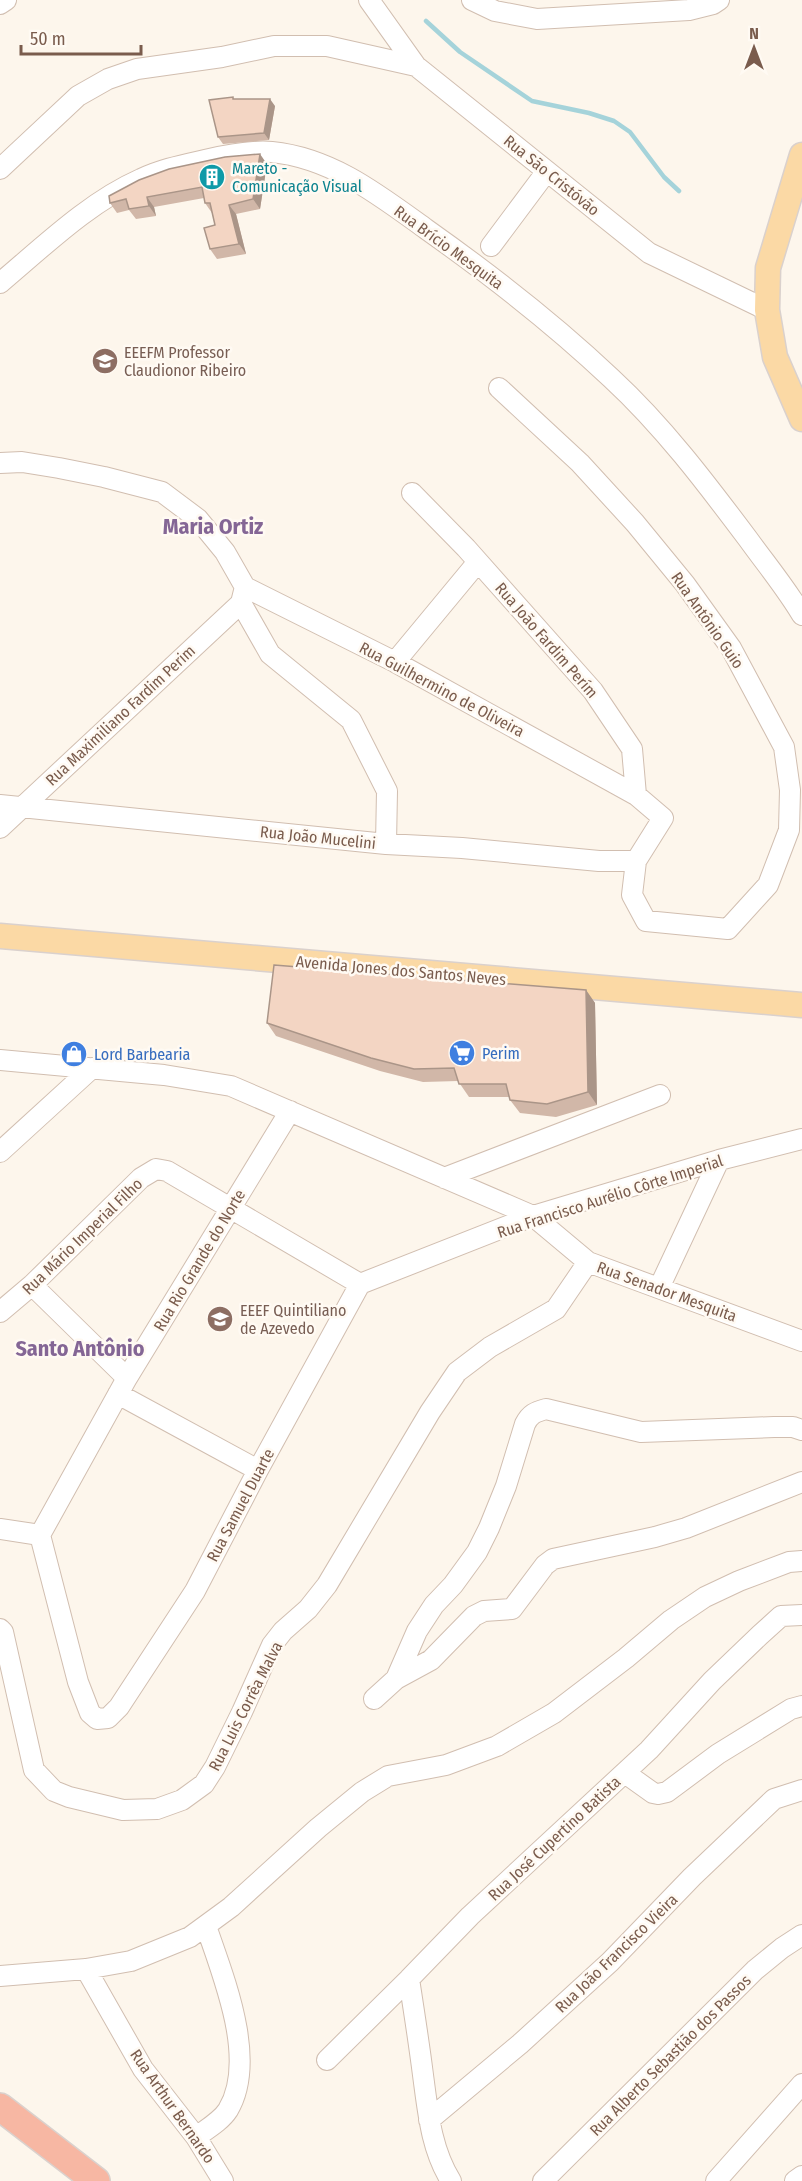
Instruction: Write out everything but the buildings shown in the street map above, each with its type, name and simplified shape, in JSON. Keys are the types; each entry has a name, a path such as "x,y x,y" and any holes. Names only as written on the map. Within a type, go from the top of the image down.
{"highway":[{"path":"0,2107 96,2181"}],"main road":[{"path":"802,155 768,268 767,310 775,357 802,419"},
{"name":"Avenida Jones dos Santos Neves","path":"0,936 802,1005"}],"street":[{"path":"0,4 6,0"},
{"name":"Rua São Cristóvão","path":"369,0 416,66 649,253 767,310"},
{"path":"472,0 495,11 537,19 714,4 719,0"},
{"path":"0,169 78,96 108,79 137,69 222,57 274,46 327,46 416,66"},
{"name":"Rua Brício Mesquita","path":"0,282 89,211 139,179 157,172 230,154 271,152 315,161 356,179 462,255 534,311 612,378 674,444 733,519 802,615"},
{"path":"490,246 547,171"},
{"name":"Rua Antônio Guio","path":"499,388 580,463 635,523 686,584 732,648 784,747 790,790 789,830 768,885 728,928 646,921 632,895 636,861"},
{"path":"0,463 22,462 59,468 162,492 198,519 225,552 270,654 351,720 387,791 386,844"},
{"name":"Rua João Fardim Perím","path":"412,492 529,617 593,691 632,749 636,795"},
{"path":"395,662 477,562"},
{"name":"Rua Guilhermino de Oliveira","path":"243,595 395,662 636,795"},
{"name":"Rua Maximiliano Fardim Perim","path":"0,828 243,595"},
{"path":"636,795 663,818 636,861"},
{"name":"Rua João Mucelini","path":"0,805 386,844 462,848 599,861 636,861"},
{"name":"Rua Senador Mesquita","path":"0,1060 164,1075 231,1086 533,1216 588,1262 802,1341"},
{"path":"0,1152 92,1068"},
{"path":"444,1178 660,1095"},
{"name":"Rua Rio Grande do Norte","path":"40,1535 123,1386 230,1206 290,1111"},
{"name":"Rua Francisco Aurélio Côrte Imperial","path":"360,1284 533,1216 720,1160 802,1139"},
{"path":"659,1288 720,1160"},
{"name":"Rua Mário Imperial Filho","path":"0,1312 32,1285 141,1179 156,1169 167,1171 230,1206"},
{"path":"230,1206 360,1284"},
{"name":"Rua Luis Corrêa Malva","path":"0,1629 3,1632 34,1770 54,1791 69,1797 123,1810 157,1809 182,1800 204,1784 215,1767 272,1645 327,1586 430,1412 457,1372 489,1347 556,1310 588,1262"},
{"name":"Rua Samuel Duarte","path":"40,1535 78,1682 90,1713 97,1719 108,1718 119,1707 195,1591 360,1284"},
{"path":"32,1285 123,1386 258,1470"},
{"path":"396,1679 417,1631 434,1605 453,1585 477,1552 506,1486 525,1424 530,1415 536,1411 546,1409 641,1432 774,1427 793,1427 802,1430"},
{"path":"374,1699 396,1679 431,1660 474,1616 484,1611 512,1609 545,1565 553,1559 676,1531 802,1482"},
{"path":"0,1529 40,1535"},
{"path":"0,1976 86,1969 131,1961 190,1937 231,1907 318,1828 379,1781 388,1776 447,1765 497,1746 554,1713 671,1620 705,1597 789,1562 802,1561"},
{"name":"Rua José Cupertino Batista","path":"327,2060 410,1979 470,1916 625,1773 687,1711 712,1680 781,1616 802,1615"},
{"path":"0,1676 9,1658"},
{"path":"625,1773 653,1793 667,1792 718,1754 791,1709 802,1706"},
{"name":"Rua João Francisco Vieira","path":"429,2120 520,2044 610,1962 692,1877 774,1799 802,1790"},
{"path":"196,2137 223,2117 229,2108 236,2084 239,2060 238,2038 229,1995 206,1926"},
{"name":"Rua Alberto Sebastião dos Passos","path":"543,2181 754,1970 782,1947 802,1935"},
{"name":"Rua Arthur Bernardo","path":"86,1969 143,2069 196,2137 223,2181"},
{"path":"410,1979 429,2120 435,2147 451,2181"},
{"path":"716,2181 802,2084"},
{"path":"795,2181 802,2176"}],"waterway":[{"path":"426,21 460,52 532,101 589,113 614,121 630,132 664,177 679,191"}],"place":[{"name":"Mareto - Comunicação Visual","path":"212,177"},
{"name":"EEEFM Professor Claudionor Ribeiro","path":"105,361"},
{"name":"Perim","path":"462,1053"},
{"name":"Lord Barbearia","path":"74,1054"},
{"name":"EEEF Quintiliano de Azevedo","path":"220,1319"}],"district":[{"name":"Maria Ortiz","path":"213,526"},
{"name":"Santo Antônio","path":"80,1348"}]}
